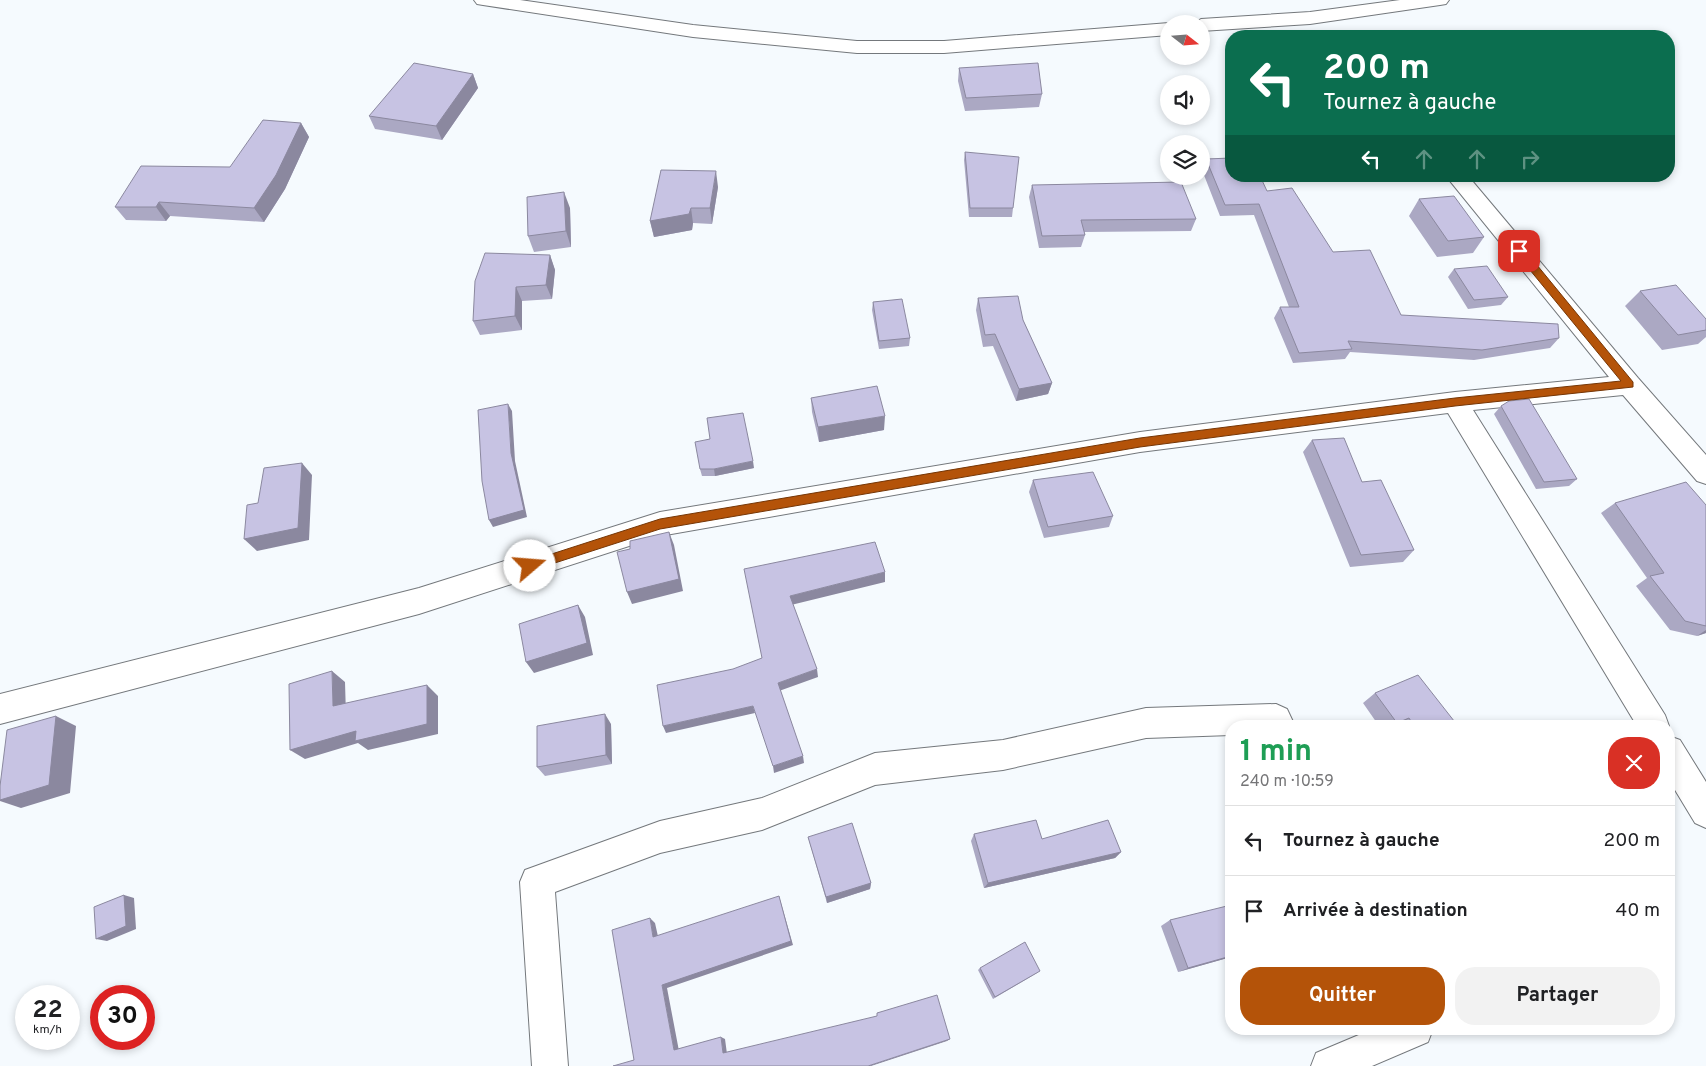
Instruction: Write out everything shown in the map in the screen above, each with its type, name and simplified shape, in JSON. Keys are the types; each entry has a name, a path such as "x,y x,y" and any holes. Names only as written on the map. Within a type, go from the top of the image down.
{"street":[{"path":"483,0 513,2 693,31 857,47 944,47 1160,29"},
{"path":"1210,24 1310,18 1440,0"},
{"path":"1310,18 1321,30"},
{"path":"1461,182 1629,385 1706,473"},
{"path":"0,710 419,601 660,524 1140,442 1455,402 1629,385"},
{"path":"1455,402 1650,720"},
{"path":"1250,720 1277,720"},
{"path":"550,1066 537,882 660,837 762,814 875,769 1003,755 1146,724 1225,721"},
{"path":"1675,761 1706,812"},
{"path":"1329,1066 1401,1035"}],"building":[{"path":"414,63 473,74 436,126 369,116"},
{"path":"1038,63 1042,94 966,98 959,68"},
{"path":"263,120 301,123 276,175 254,208 159,202 156,207 115,207 141,166 230,167"},
{"path":"965,152 1019,157 1013,208 970,208"},
{"path":"1225,158 1225,182 1263,182 1267,191 1292,188 1333,252 1370,250 1401,315 1558,324 1559,338 1482,350 1348,341 1352,349 1299,353 1280,307 1299,307 1259,204 1225,205 1210,169 1210,159"},
{"path":"661,170 716,171 710,208 691,208 689,214 650,221"},
{"path":"1160,182 1160,185 1182,185 1196,219 1081,220 1085,235 1042,236 1032,185"},
{"path":"564,192 566,231 528,236 527,197"},
{"path":"1454,196 1484,237 1448,241 1419,199"},
{"path":"485,253 550,255 546,285 516,287 515,316 473,321 475,281"},
{"path":"1487,266 1508,297 1474,300 1454,269"},
{"path":"1676,285 1706,319 1706,330 1678,335 1640,291"},
{"path":"1018,296 1023,320 1052,383 1019,389 995,334 985,335 978,298"},
{"path":"902,299 910,338 879,341 873,302"},
{"path":"877,386 885,416 818,427 811,398"},
{"path":"1529,399 1577,479 1544,482 1501,406 1509,401"},
{"path":"508,404 511,453 524,510 489,520 482,481 478,410"},
{"path":"743,413 753,461 714,469 700,469 695,442 710,439 707,418"},
{"path":"1344,438 1362,482 1381,480 1414,550 1361,555 1312,440"},
{"path":"302,463 298,528 244,539 247,505 258,503 264,468"},
{"path":"1093,472 1113,516 1048,527 1033,480"},
{"path":"1686,482 1706,505 1706,626 1685,621 1650,576 1664,573 1615,503"},
{"path":"669,532 679,579 627,592 617,552 630,549 630,541"},
{"path":"875,542 885,572 790,596 817,669 778,683 803,756 773,766 753,706 663,726 657,685 733,669 762,658 744,569"},
{"path":"578,605 587,643 526,662 519,624"},
{"path":"332,671 333,706 427,685 427,724 355,741 356,731 290,750 289,684"},
{"path":"1418,675 1453,720 1410,720 1409,718 1395,720 1375,693"},
{"path":"605,714 606,755 537,767 537,726"},
{"path":"56,716 49,785 0,800 7,730"},
{"path":"1036,820 1042,839 1108,820 1121,852 988,883 974,834"},
{"path":"852,823 871,883 826,897 808,837"},
{"path":"124,895 126,926 96,939 94,907"},
{"path":"779,896 791,941 662,985 674,1050 721,1037 723,1053 877,1016 877,1013 937,995 950,1039 868,1066 613,1066 634,1060 612,930 650,918 653,937"},
{"path":"1225,906 1225,958 1188,968 1170,920"},
{"path":"1025,942 1040,971 995,997 980,968"}],"route":[{"path":"530,566 660,524 1140,442 1455,402 1629,385 1519,251"}]}
